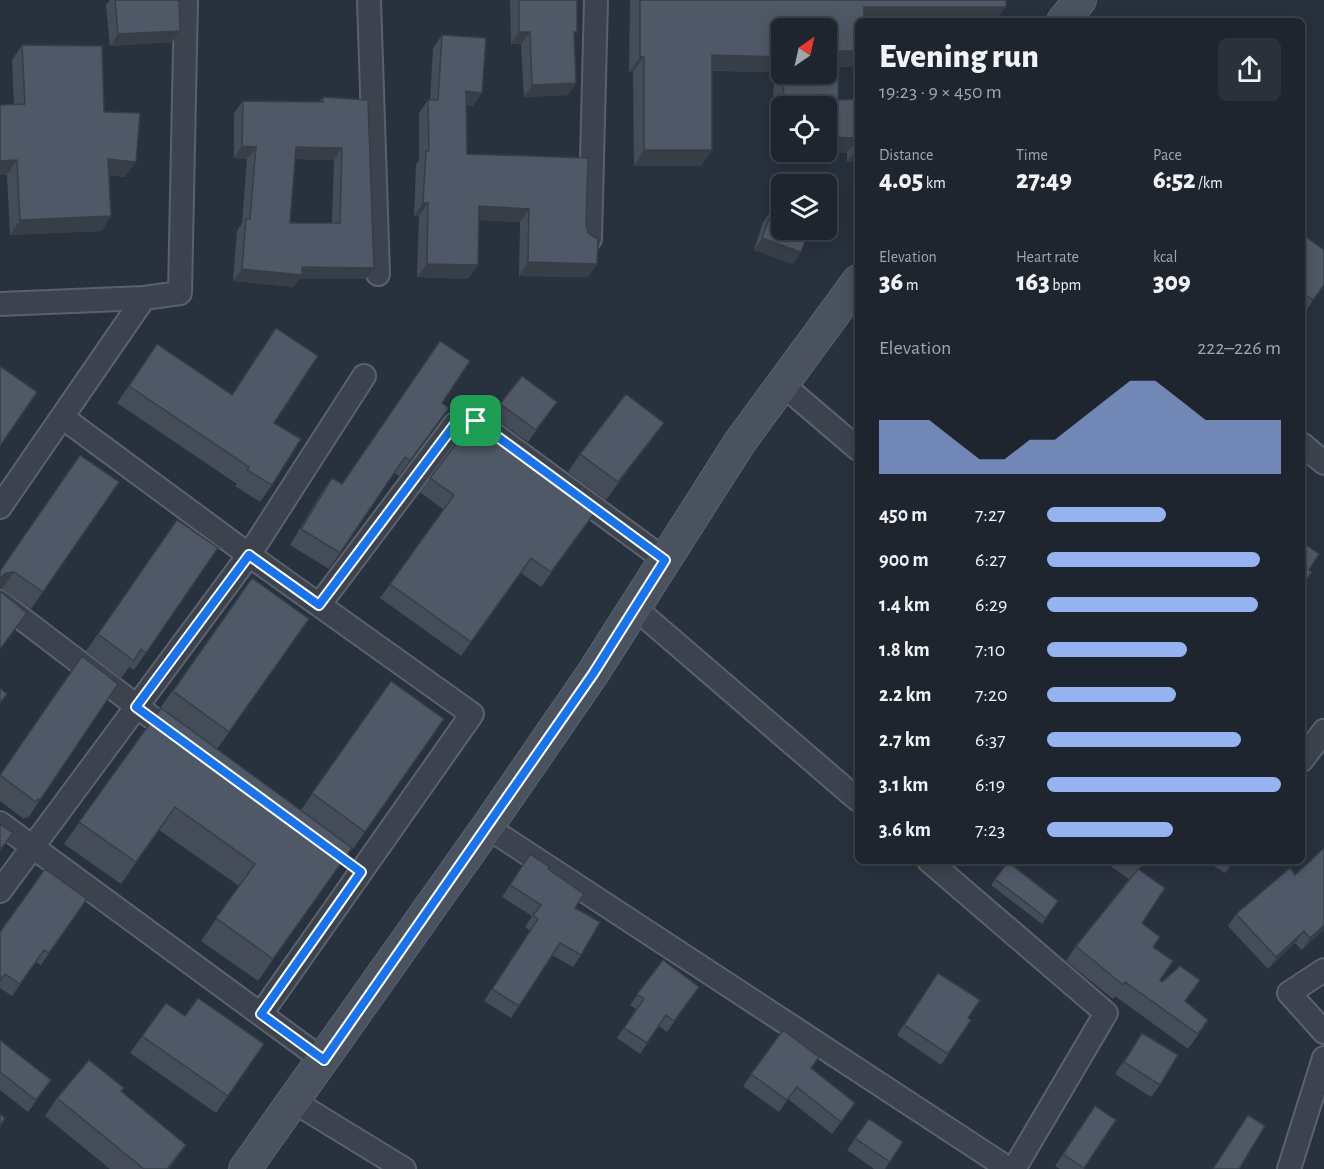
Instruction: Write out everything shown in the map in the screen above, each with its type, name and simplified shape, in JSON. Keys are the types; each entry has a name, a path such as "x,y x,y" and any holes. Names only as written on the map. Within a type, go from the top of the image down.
{"main road":[{"path":"1065,18 1080,0"},
{"path":"244,1169 324,1060 593,674 740,442 855,284"}],"street":[{"path":"0,304 144,298 180,293 186,0"},
{"path":"369,0 378,274"},
{"path":"590,239 596,0"},
{"path":"0,507 144,298"},
{"path":"0,891 249,555 364,376"},
{"path":"782,384 855,446"},
{"path":"62,417 249,555 472,714 261,1014"},
{"path":"319,605 455,424 464,419 476,421 665,560"},
{"path":"1305,447 1324,463"},
{"path":"0,602 192,748"},
{"path":"635,608 855,797"},
{"path":"1305,756 1324,731"},
{"path":"0,823 324,1060"},
{"path":"487,827 1009,1169"},
{"path":"343,858 361,872"},
{"path":"932,864 1106,1013 1014,1169"},
{"path":"1324,970 1289,993 1324,1032"},
{"path":"1289,1169 1324,1058"},
{"path":"293,1101 404,1169"}],"building":[{"path":"115,0 179,0 180,31 118,34"},
{"path":"519,0 577,0 577,32 574,32 576,83 532,85 530,32 519,32"},
{"path":"640,0 1006,0 1006,7 864,7 864,18 855,18 855,51 839,51 838,100 855,99 855,138 837,137 837,96 783,96 784,84 837,84 837,18 771,18 771,57 712,55 712,150 644,150 644,57 640,57"},
{"path":"442,35 486,38 482,93 466,91 467,154 588,158 586,225 588,233 598,239 597,264 528,262 529,209 479,206 478,265 427,264 428,203 423,203 426,151 429,151 428,100 438,100"},
{"path":"22,45 102,46 104,112 140,113 136,162 108,159 111,216 20,220 17,160 0,161 0,105 25,104"},
{"path":"323,97 368,100 374,268 302,267 302,275 242,269 246,219 250,219 256,147 242,146 243,101 323,102","holes":["296,147 342,148 340,223 290,223"]},
{"path":"771,213 771,240 805,240 801,252 762,238"},
{"path":"1305,236 1324,250 1324,285 1313,300 1305,294"},
{"path":"276,328 318,356 274,423 301,439 272,485 247,470 249,467 129,386 157,344 232,395"},
{"path":"440,341 470,361 442,403 449,408 410,461 405,457 340,553 301,529 332,478 342,484"},
{"path":"0,366 37,392 0,446"},
{"path":"522,376 557,402 536,430 500,404"},
{"path":"626,394 664,423 618,482 580,454"},
{"path":"486,423 522,450 518,455 559,483 562,479 599,507 551,572 531,558 471,642 390,584 454,495 430,478 470,425 479,432"},
{"path":"80,455 119,482 43,592 14,572 6,573 0,580 0,571"},
{"path":"177,520 218,548 146,653 141,649 134,661 98,634"},
{"path":"1305,544 1319,554 1309,570 1312,572 1305,582"},
{"path":"252,578 309,619 229,732 173,691"},
{"path":"0,591 27,613 0,649"},
{"path":"82,656 118,684 40,800 36,802 0,775"},
{"path":"391,681 444,719 365,832 312,793"},
{"path":"0,688 7,694 0,703"},
{"path":"161,708 352,848 273,959 216,918 255,864 175,807 136,862 79,822"},
{"path":"0,824 13,833 0,850"},
{"path":"1324,848 1324,925 1310,938 1304,931 1276,957 1236,914 1290,868 1295,875"},
{"path":"530,854 584,894 575,908 600,922 581,955 560,943 519,1006 492,989 538,919 533,915 541,905 510,885"},
{"path":"1006,864 1011,864 1058,901 1046,918 995,879"},
{"path":"45,869 87,899 49,953 44,950 20,984 5,974 0,981 0,932"},
{"path":"1138,869 1165,888 1142,923 1160,937 1153,947 1173,961 1160,980 1162,982 1180,966 1200,980 1185,1001 1208,1020 1198,1034 1125,982 1123,985 1076,946"},
{"path":"663,960 699,987 674,1021 666,1015 647,1043 624,1028 644,999 637,994"},
{"path":"938,973 980,1000 968,1018 971,1020 948,1054 904,1025"},
{"path":"198,998 264,1044 228,1096 142,1036 166,1003 185,1016"},
{"path":"783,1030 819,1057 811,1068 855,1103 841,1122 797,1087 787,1100 751,1074"},
{"path":"1142,1033 1178,1055 1160,1085 1124,1062"},
{"path":"0,1040 51,1080 36,1100 0,1072"},
{"path":"89,1060 124,1088 121,1091 186,1145 167,1169 144,1169 57,1098"},
{"path":"1095,1106 1116,1120 1084,1168 1063,1154"},
{"path":"0,1114 5,1118 0,1126"},
{"path":"1248,1115 1265,1126 1239,1169 1213,1169"},
{"path":"869,1119 903,1142 890,1162 855,1138"}],"route":[{"path":"464,419 476,421 665,560 593,674 324,1060 261,1014 361,872 136,707 249,555 319,605 455,424 464,419"}]}
